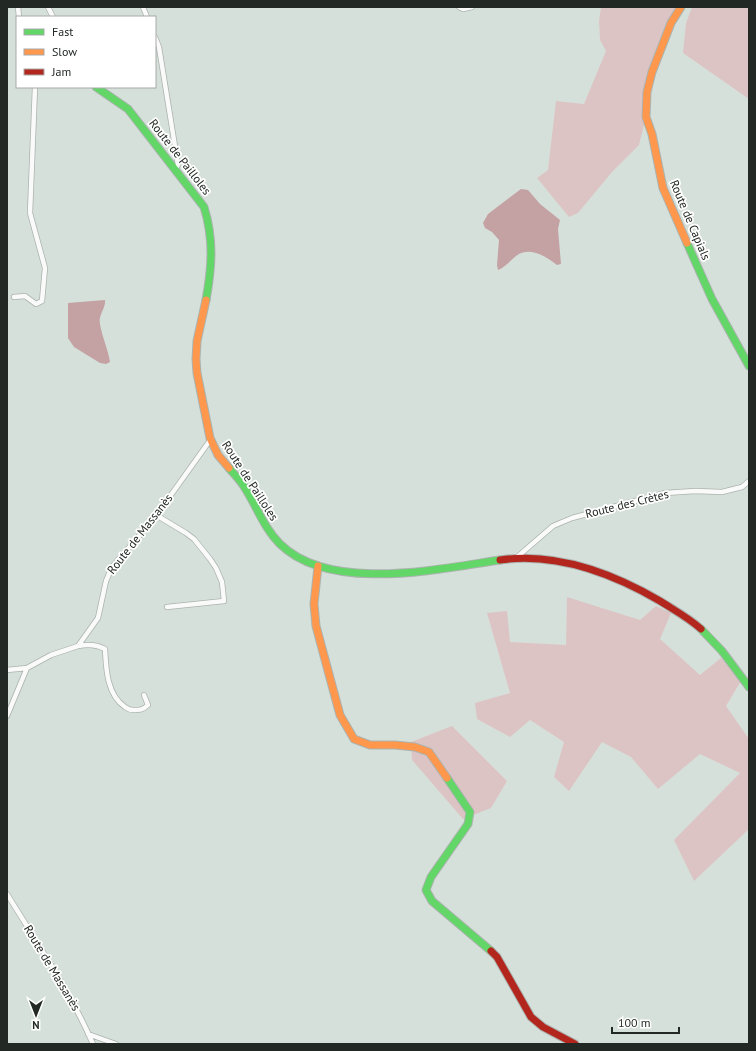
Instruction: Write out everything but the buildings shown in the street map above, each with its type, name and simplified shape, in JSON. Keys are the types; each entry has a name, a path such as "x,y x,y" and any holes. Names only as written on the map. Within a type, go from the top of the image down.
{"street":[{"path":"48,7 52,16"},
{"path":"459,7 463,9 472,7"},
{"name":"Route de Capials","path":"681,7 671,23 652,72 647,92 646,117 652,134 663,188 712,299 749,366"},
{"path":"156,40 159,47 178,165 175,169"},
{"path":"14,297 25,296 36,304 42,301 45,268 30,213 35,88"},
{"name":"Route de Pailloles","path":"97,88 128,109 204,206 209,220 211,234 209,275 206,301 196,344 195,358 196,372 211,439 216,453 241,482 272,534 280,544 292,553 318,566 342,572 361,574 425,571 516,558 556,561 582,566 632,586 688,618 704,631 729,658 749,687"},
{"name":"Route de Massanès","path":"78,646 98,618 106,580 112,567 156,515 211,439"},
{"name":"Route des Crètes","path":"516,558 553,526 572,518 665,493 695,491 722,492 742,487 749,481"},
{"path":"156,515 194,539 216,568 222,582 224,601 167,607"},
{"path":"318,566 314,604 316,626 340,715 354,739 370,745 415,747 429,752 470,812 468,824 431,877 426,890 432,901 498,957 531,1017 543,1027 575,1044"},
{"path":"7,670 27,668 50,655 84,644 98,644 105,649 106,670 111,690 119,703 130,710 143,710 148,706 144,695"},
{"path":"7,716 27,668"},
{"name":"Route de Massanès","path":"7,894 81,1016 93,1044"},
{"path":"88,1034 116,1044"}],"shaded area":[{"path":"601,7 681,7 652,72 646,117 639,145 612,172 578,213 569,217 537,178 548,170 556,101 584,104 606,51 600,40 599,21"},
{"path":"692,7 749,7 749,99 683,53 686,23"},
{"path":"521,189 528,190 540,204 560,220 558,229 561,264 557,265 548,258 537,253 526,252 516,256 498,270 499,240 492,232 485,228 483,223 488,214"},
{"path":"105,300 100,321 110,362 106,364 100,363 74,347 68,338 68,303"},
{"path":"567,597 640,620 656,606 671,613 660,639 700,675 721,658 741,681 726,706 749,739 749,829 694,881 674,840 740,773 700,754 658,789 631,757 602,742 569,791 554,777 564,742 530,720 510,737 477,719 475,703 510,693 487,613 507,611 510,642 566,645"},
{"path":"452,726 507,781 491,808 463,819 412,760 411,742"}],"traffic: fast":[{"path":"97,88 128,109 204,207 211,242 211,265 206,300"},
{"path":"687,243 712,299 749,366"},
{"path":"229,468 248,492 264,523 280,544 301,559 327,568 355,573 386,574 416,572 500,560"},
{"path":"701,629 722,651 749,687"},
{"path":"447,778 470,812 468,824 431,877 426,890 432,901 491,951"}],"traffic: slow":[{"path":"681,7 671,23 652,72 647,92 646,117 652,134 663,188 687,243"},
{"path":"206,300 197,341 197,373 210,438 218,455 229,468"},
{"path":"318,566 314,604 316,626 340,715 354,739 370,745 415,747 429,752 447,778"}],"traffic: jam":[{"path":"500,560 521,558 542,559 583,567 642,591 660,601 701,629"},
{"path":"491,951 497,957 531,1017 543,1027 575,1044"}]}
